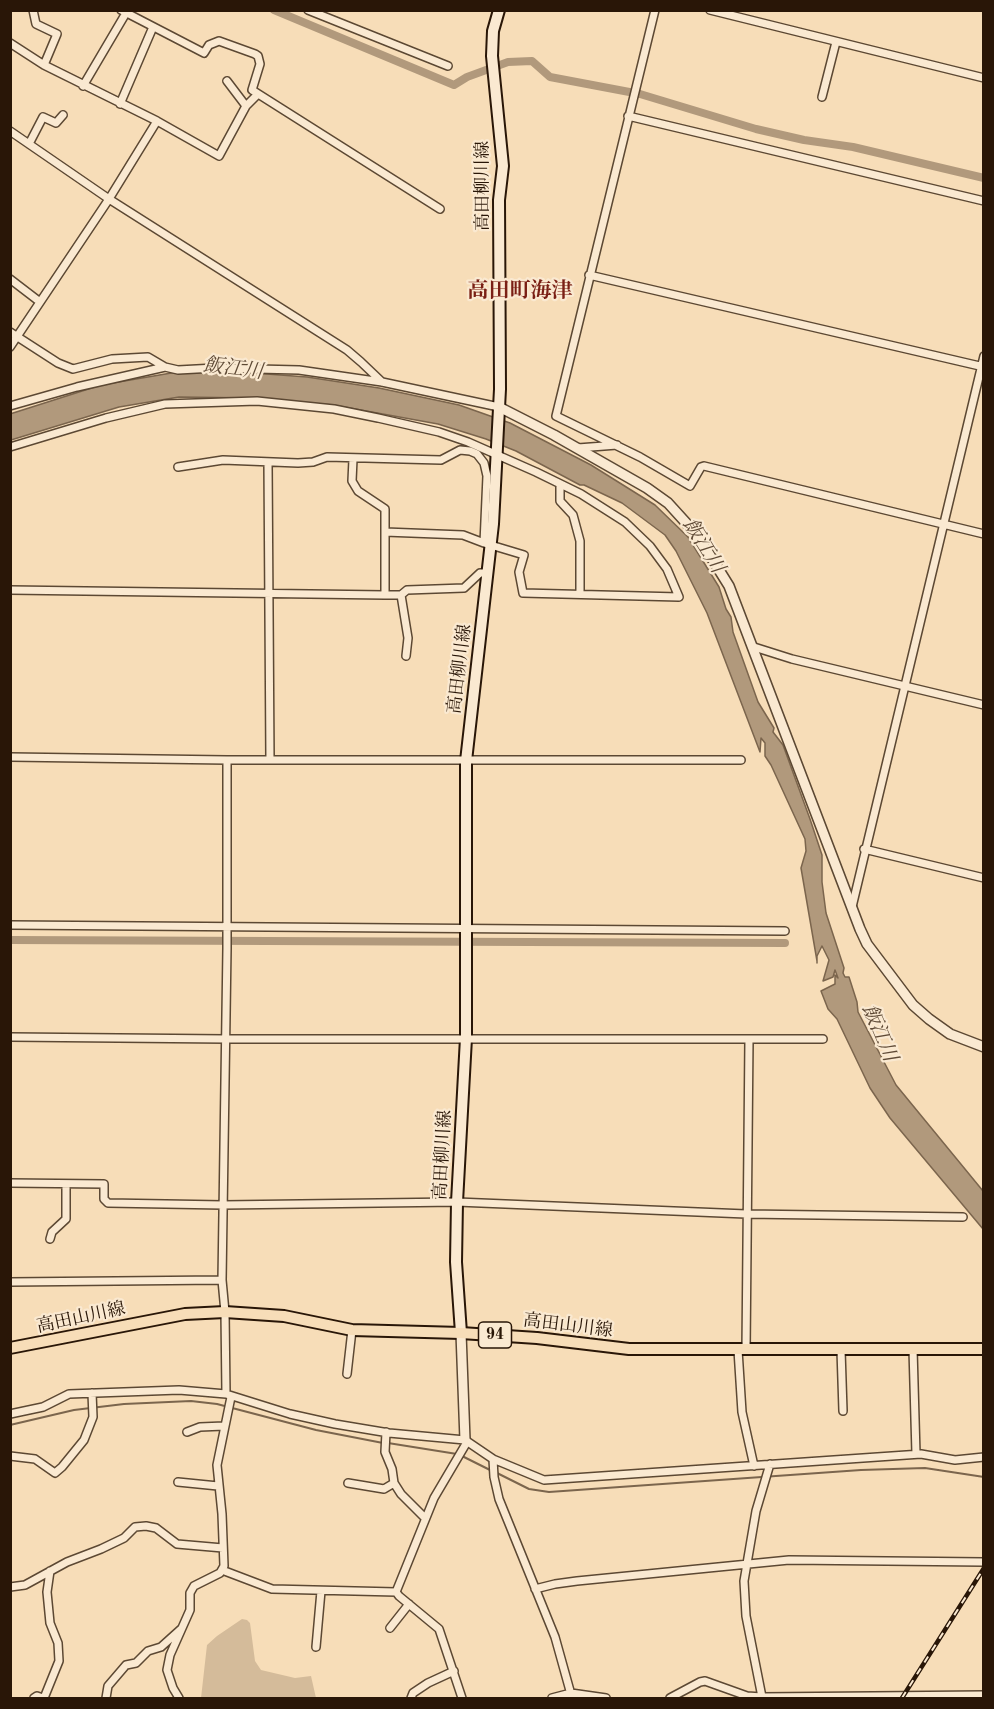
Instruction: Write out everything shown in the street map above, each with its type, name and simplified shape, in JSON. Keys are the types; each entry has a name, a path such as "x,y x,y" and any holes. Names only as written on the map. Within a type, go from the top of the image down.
{"main road":[{"name":"高田柳川線","path":"461,1333 456,1262 466,1038 466,761 488,573 487,544 497,456 499,409 499,200 503,166 492,56 493,31 499,10"},
{"name":"高田山川線","path":"10,1348 185,1314 225,1312 284,1316 352,1329 537,1338 628,1349 984,1349"}],"street":[{"path":"33,10 36,24 57,34 44,65"},
{"path":"308,10 448,66"},
{"path":"655,10 556,416 617,445 690,486 701,467 704,466 984,534"},
{"path":"710,10 984,78"},
{"path":"82,86 123,12 204,53 209,45 219,41 258,56 260,64 252,90 440,209"},
{"path":"120,104 153,27"},
{"path":"822,97 836,42"},
{"path":"10,43 82,86 157,121 219,156 246,106 258,94"},
{"path":"227,81 246,106"},
{"path":"29,144 43,117 56,123 63,115"},
{"path":"628,116 984,201"},
{"path":"10,347 14,334 40,302 109,199 157,121"},
{"path":"10,131 109,199 347,350 382,382"},
{"path":"589,274 982,367"},
{"path":"10,279 40,302"},
{"path":"14,334 58,363 73,369 112,359 148,357 165,367 178,370 226,368 299,370 382,382 499,409 578,448 647,488 668,503 698,536 729,586 867,944 913,1005 950,1034 984,1047"},
{"path":"852,907 864,849 984,356"},
{"path":"10,406 77,387 165,367"},
{"path":"10,447 106,418 165,404 257,401 333,409 439,432 581,494 625,522 650,546 667,569 679,597 523,592 519,572 524,555 463,535 385,532"},
{"path":"578,448 617,445"},
{"path":"178,467 223,460 313,462 327,457 441,460 460,450 470,451 477,454 484,463 487,476 487,544"},
{"path":"353,459 352,481 358,491 385,509 385,595"},
{"path":"268,462 270,760"},
{"path":"560,484 560,501 573,515 580,542 580,594"},
{"path":"10,590 401,595 407,590 464,588 480,573 488,573"},
{"path":"401,595 408,638 406,656"},
{"path":"754,647 792,659 984,705"},
{"path":"10,757 466,761 741,760"},
{"path":"179,1698 167,1670 190,1610 191,1590 222,1570 222,1514 217,1465 228,1395 222,1280 227,948 227,760"},
{"path":"864,849 984,878"},
{"path":"10,925 226,929 785,932"},
{"path":"10,1037 823,1039"},
{"path":"749,1039 742,1412 754,1466"},
{"path":"10,1182 104,1184 104,1199 108,1203 223,1205 457,1202 746,1214 963,1217"},
{"path":"50,1239 52,1232 66,1219 66,1184"},
{"path":"10,1282 222,1280"},
{"path":"347,1374 352,1329"},
{"path":"396,1592 434,1498 466,1441 461,1333"},
{"path":"913,1349 916,1454"},
{"path":"841,1350 843,1411"},
{"path":"10,1414 43,1407 69,1394 179,1390 228,1395 323,1422 466,1441 493,1459 533,1477 553,1480 916,1454 931,1454 955,1460 984,1457"},
{"path":"10,1456 34,1459 55,1473 84,1440 93,1417 92,1393"},
{"path":"187,1432 200,1427 224,1426"},
{"path":"386,1432 385,1452 392,1469 394,1483 401,1494 425,1518"},
{"path":"493,1459 499,1499 555,1637 572,1696"},
{"path":"762,1696 746,1616 744,1581 756,1510 770,1464"},
{"path":"178,1482 218,1486"},
{"path":"348,1483 384,1489 394,1483"},
{"path":"10,1587 25,1585 67,1562 124,1538 135,1527 156,1528 177,1544 223,1548"},
{"path":"535,1589 555,1584 789,1560 984,1562"},
{"path":"222,1570 272,1589 396,1592 440,1629 462,1698"},
{"path":"34,1698 37,1696 44,1698 59,1661 58,1642 50,1623 47,1592 50,1571"},
{"path":"316,1647 321,1591"},
{"path":"390,1628 409,1604"},
{"path":"106,1698 108,1686 126,1665 136,1662 148,1651 161,1647 183,1628"},
{"path":"411,1698 413,1693 454,1671"},
{"path":"670,1698 705,1681 747,1696 984,1695"},
{"path":"552,1698 572,1696 606,1698"}],"shaded area":[{"name":"飯江川","path":"177,372 240,372 307,377 379,388 459,405 510,423 591,465 655,505 688,537 719,587 758,702 774,728 773,732 783,745 810,819 822,855 822,882 826,913 844,968 843,973 845,977 849,977 858,1012 896,1085 983,1191 983,1229 890,1118 870,1088 837,1019 828,1009 821,991 835,984 835,975 838,978 835,970 833,977 823,981 829,960 822,946 817,961 801,868 806,851 805,839 765,756 765,743 761,738 760,752 707,613 676,551 665,535 622,503 580,485 516,451 486,439 438,424 333,405 255,398 179,397 119,407 11,440 10,414 101,385"},
{"path":"242,1619 250,1623 255,1661 261,1670 295,1678 311,1676 316,1698 201,1698 207,1645"}],"waterway":[{"path":"274,10 454,85 467,77 508,62 532,61 550,77 640,94 756,129 804,140 853,147 984,178"},
{"path":"10,940 785,943"},
{"path":"10,1425 74,1410 124,1404 191,1401 217,1404 316,1430 383,1443"},
{"path":"388,1443 457,1454"},
{"path":"462,1456 492,1471"},
{"path":"497,1473 529,1489 549,1492 861,1470 925,1468 984,1477"}],"railway":[{"path":"902,1698 984,1568"}],"district":[{"name":"高田町海津","path":"520,291"}]}
